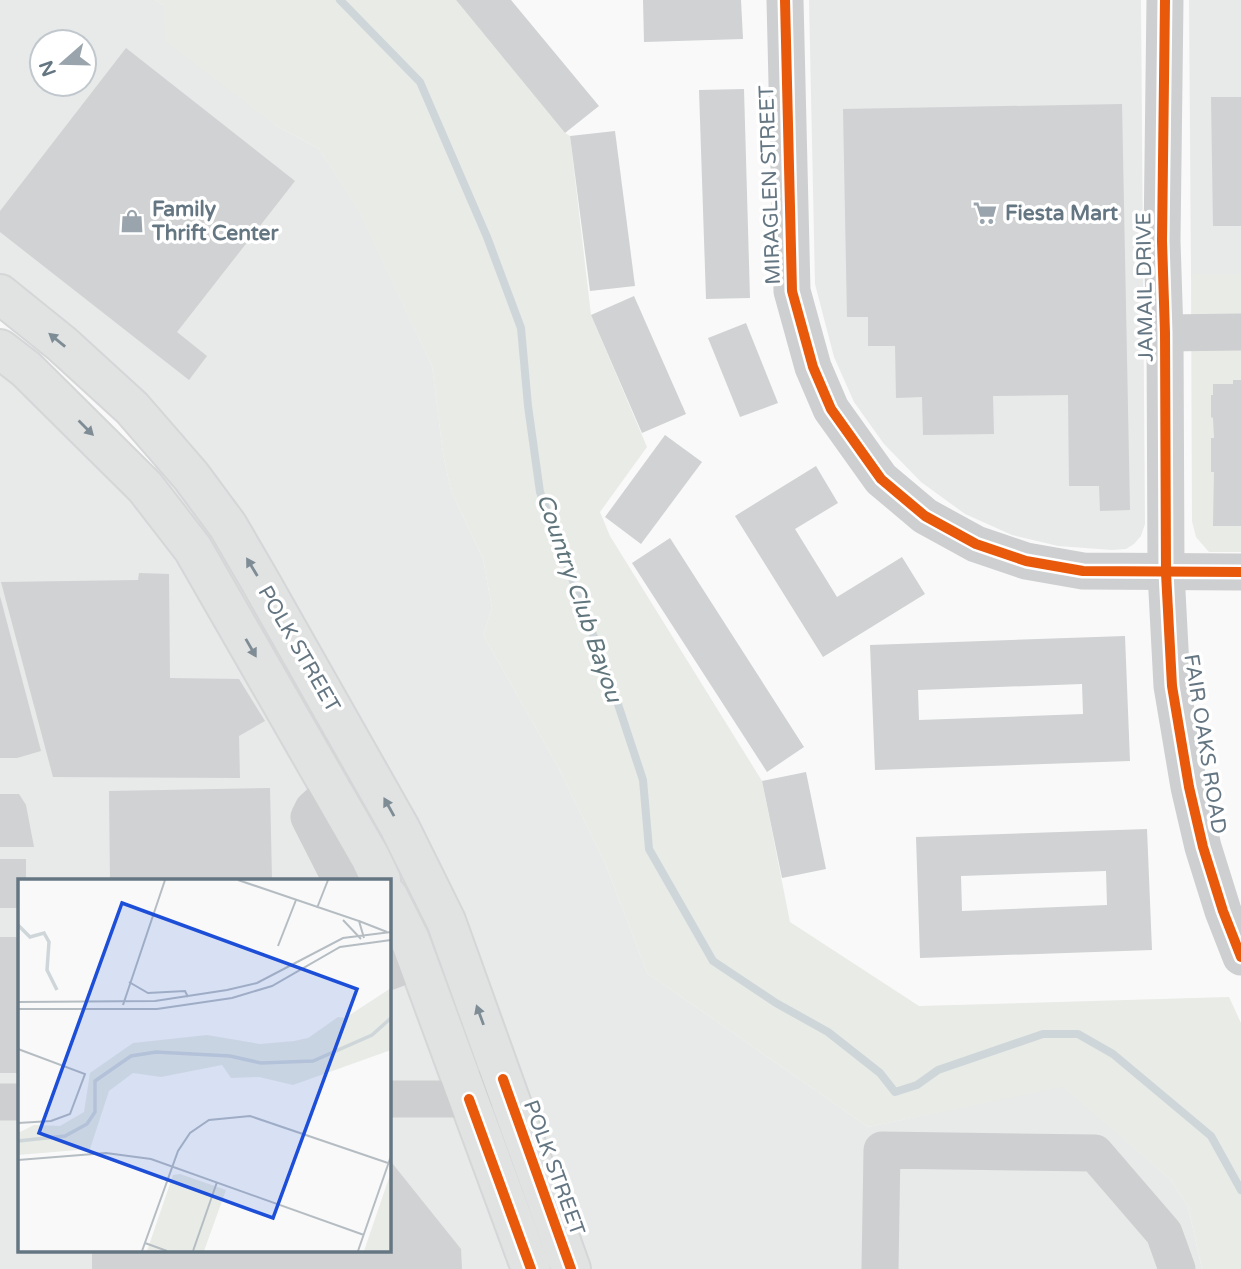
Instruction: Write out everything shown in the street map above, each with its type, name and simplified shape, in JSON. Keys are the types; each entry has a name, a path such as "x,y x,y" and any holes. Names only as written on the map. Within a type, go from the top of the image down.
{"main road":[{"name":"POLK STREET","path":"0,295 84,364 132,408 191,476 228,526 400,828 446,921 571,1269"},
{"name":"POLK STREET","path":"0,349 26,369 145,487 193,549 333,791 380,879"},
{"path":"58,400 84,364"},
{"path":"391,909 403,966 469,1098 531,1269"}],"street":[{"name":"MIRAGLEN STREET","path":"785,0 792,291 813,367 831,408 881,478 925,516 976,544 1026,561 1083,570 1241,572"},
{"name":"JAMAIL DRIVE","path":"1165,0 1162,242 1166,573"},
{"path":"1165,333 1241,331"},
{"name":"FAIR OAKS ROAD","path":"1166,573 1172,686 1189,788 1203,847 1241,957"},
{"path":"333,791 313,809 309,817 340,879"},
{"path":"390,1099 469,1098 503,1079"},
{"path":"0,1102 18,1102"},
{"path":"880,1269 882,1150 1095,1153 1164,1233 1177,1269"}],"shaded area":[{"path":"0,0 155,0 163,5 275,125 319,149 359,211 432,366 443,454 451,491 483,559 492,608 483,635 559,769 605,863 647,973 868,1127 1063,1086 1170,1179 1188,1207 1202,1269 0,1269 0,372 134,494 176,439 0,279"},
{"path":"155,0 456,0 570,136 591,315 647,447 600,512 610,536 762,781 790,922 919,1006 1229,997 1241,1023 1241,1269 1202,1269 1188,1207 1170,1179 1063,1087 868,1127 647,973 605,863 559,769 483,635 492,608 483,559 451,491 443,454 432,366 359,212 319,149 275,125 165,41 163,5"},
{"path":"809,0 1141,0 1145,524 1141,536 1126,549 1058,546 1012,535 965,514 921,482 884,444 854,402 834,357 815,284"},
{"path":"1189,0 1241,0 1241,274 1191,274"},
{"path":"1191,274 1241,274 1241,552 1209,552 1196,537 1192,521"}],"building":[{"path":"456,0 511,0 599,106 565,133"},
{"path":"643,0 741,0 743,39 644,42"},
{"name":"Family Thrift Center","path":"126,48 295,181 177,332 207,356 189,380 0,232 0,211 87,98 98,98 98,84"},
{"path":"744,89 750,298 706,299 699,90"},
{"path":"1211,97 1241,97 1241,226 1213,226"},
{"name":"Fiesta Mart","path":"1122,104 1130,510 1100,511 1099,486 1069,486 1068,395 993,396 994,434 923,435 922,397 896,398 895,346 868,346 868,317 847,317 843,109"},
{"path":"615,131 635,286 590,291 570,136"},
{"path":"634,296 686,414 642,433 591,315"},
{"path":"746,323 778,403 740,417 708,338"},
{"path":"1233,380 1241,380 1241,526 1213,526 1214,472 1211,472 1211,438 1214,438 1211,395 1213,384 1233,384"},
{"path":"665,435 702,462 641,544 605,517"},
{"path":"816,466 838,503 795,529 837,597 902,557 925,594 823,657 735,516"},
{"path":"670,538 804,747 767,772 632,563"},
{"path":"139,573 169,574 170,678 239,679 265,721 239,736 240,778 53,777 1,582 138,580"},
{"path":"0,596 41,751 17,758 0,758"},
{"path":"1125,636 1130,761 875,770 870,645","holes":["1082,684 1083,714 919,720 918,690"]},
{"path":"806,772 826,869 782,878 762,781"},
{"path":"270,788 272,879 110,879 109,791"},
{"path":"0,794 19,794 26,805 34,847 0,847"},
{"path":"1147,829 1152,950 920,958 916,837","holes":["1106,871 1107,905 962,911 961,876"]},
{"path":"0,859 26,859 26,879 18,879 18,908 0,908"},
{"path":"0,937 18,937 18,1073 0,1073"},
{"path":"390,1160 461,1249 462,1269 92,1269 92,1252 390,1252"}],"waterway":[{"name":"Country Club Bayou","path":"340,0 420,82 487,237 521,328 540,492 611,683 643,780 649,849 713,961 776,1003 828,1032 880,1073 895,1092 917,1085 938,1070 1043,1034 1078,1034 1113,1054 1211,1136 1241,1190"}],"cycle path":[{"path":"785,0 792,291 813,367 831,409 881,479 925,516 976,544 1026,561 1083,571 1241,572"},
{"path":"1165,0 1162,241 1166,573 1172,686 1189,787 1203,847 1241,957"},
{"path":"503,1079 571,1269"},
{"path":"469,1099 531,1269"}],"place":[{"name":"Fiesta Mart","path":"985,213"},
{"name":"Family Thrift Center","path":"132,221"}]}
